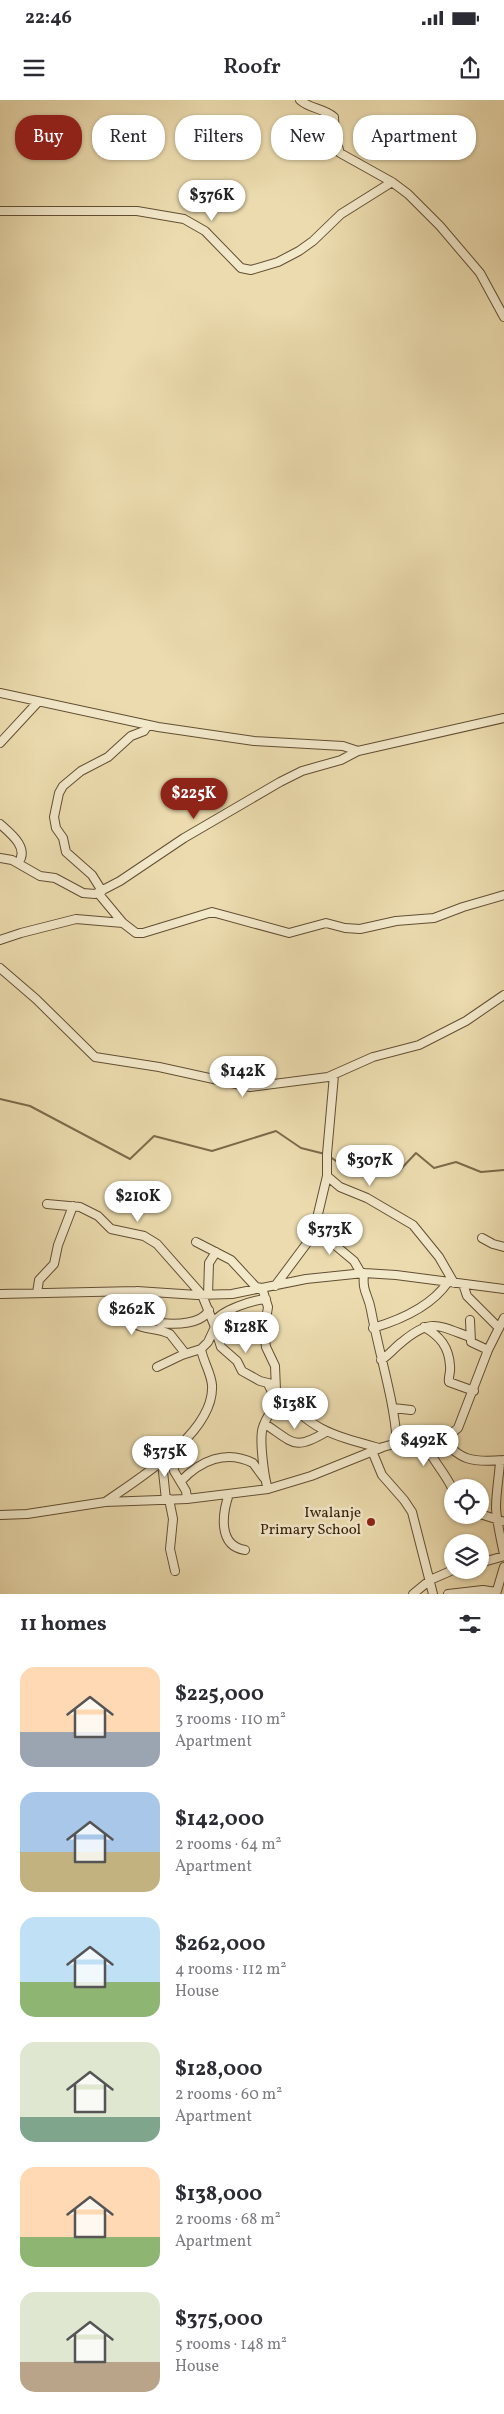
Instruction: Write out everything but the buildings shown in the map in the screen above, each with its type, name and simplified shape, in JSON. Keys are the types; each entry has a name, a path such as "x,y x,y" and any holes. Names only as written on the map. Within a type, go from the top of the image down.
{"street":[{"path":"300,100 307,106 322,109 334,117 336,143 344,158 392,182 408,194 463,252 489,287 504,317"},
{"path":"0,211 137,211 184,219 205,231 241,268 251,270 278,262 300,251 313,242 341,214 392,182"},
{"path":"0,694 148,725 254,741 343,746 358,751"},
{"path":"0,743 38,702"},
{"path":"0,858 18,863 35,874 56,878 83,893 100,892 184,838 302,771 341,760 358,751 504,718"},
{"path":"148,725 144,731 131,736 108,757 81,771 62,788 59,793 54,817 56,828 63,838 66,852 92,875 100,892 123,923 136,933 143,933 212,912 290,933 326,923 345,928 360,929 396,921 434,918 504,895"},
{"path":"0,824 22,849 22,855 18,863"},
{"path":"0,940 21,932 76,919 123,923"},
{"path":"0,968 99,1058 159,1066 250,1087 334,1075 364,1061 412,1047 466,1021 504,995"},
{"path":"275,1286 308,1244 319,1219 327,1176 327,1154 334,1075"},
{"path":"327,1176 340,1187 367,1198 413,1225 439,1257 451,1283"},
{"path":"47,1204 73,1206 92,1212 111,1229 150,1239 170,1256 205,1295"},
{"path":"36,1292 38,1280 54,1264 58,1245 73,1206"},
{"path":"319,1219 330,1240 354,1261 363,1273 364,1293 370,1306 373,1328 393,1408 397,1443"},
{"path":"482,1238 504,1247"},
{"path":"196,1242 232,1260 244,1270 256,1287 262,1288"},
{"path":"216,1252 209,1263 205,1295 221,1347 238,1361 242,1371 271,1384 296,1412 326,1432 375,1450"},
{"path":"0,1294 137,1291 205,1295 232,1294 306,1279 363,1273 504,1289"},
{"path":"373,1328 407,1317 451,1283"},
{"path":"0,1515 27,1514 105,1502 188,1498 268,1489 311,1476 397,1443 422,1436 451,1434 457,1429 474,1391 488,1350 502,1322 467,1296 463,1284"},
{"path":"262,1288 268,1307 264,1332 266,1347 276,1366 271,1384 273,1410 261,1436 265,1479 268,1489"},
{"path":"137,1291 138,1297 149,1314 161,1323 197,1321 209,1310"},
{"path":"118,1292 126,1314 134,1324 139,1328 170,1334 186,1353"},
{"path":"157,1367 186,1353 201,1349 208,1342 220,1314 244,1303 266,1299"},
{"path":"470,1320 472,1343 488,1350"},
{"path":"381,1360 424,1327 437,1326 470,1337"},
{"path":"424,1327 439,1336 443,1342 450,1365 449,1382 474,1391"},
{"path":"105,1502 162,1462 202,1420 210,1406 212,1385 201,1349"},
{"path":"393,1408 411,1410"},
{"path":"265,1424 297,1444 305,1444 326,1432"},
{"path":"422,1436 431,1458 448,1479"},
{"path":"438,1436 466,1459 480,1462 504,1460"},
{"path":"173,1450 174,1471 181,1481 188,1498"},
{"path":"375,1450 385,1480 410,1508 431,1579 438,1594"},
{"path":"181,1481 196,1469 222,1456 253,1463 265,1479"},
{"path":"489,1560 504,1555 502,1521 496,1509 497,1478 500,1462 504,1460"},
{"path":"162,1462 173,1519 170,1549 175,1571"},
{"path":"229,1494 223,1516 226,1536 233,1546 245,1550"},
{"path":"489,1517 502,1521"},
{"path":"448,1594 484,1590 496,1593 503,1578 504,1567"},
{"path":"413,1594 431,1579 444,1574"},
{"path":"431,1579 433,1594"}],"waterway":[{"path":"0,1099 30,1106 130,1159 154,1136 212,1151 276,1131 301,1148 325,1154"},
{"path":"329,1156 357,1176 384,1147 399,1171 416,1153 434,1168 456,1162 481,1172 504,1170"}],"place":[{"name":"Iwalanje Primary School","path":"371,1522"}]}
